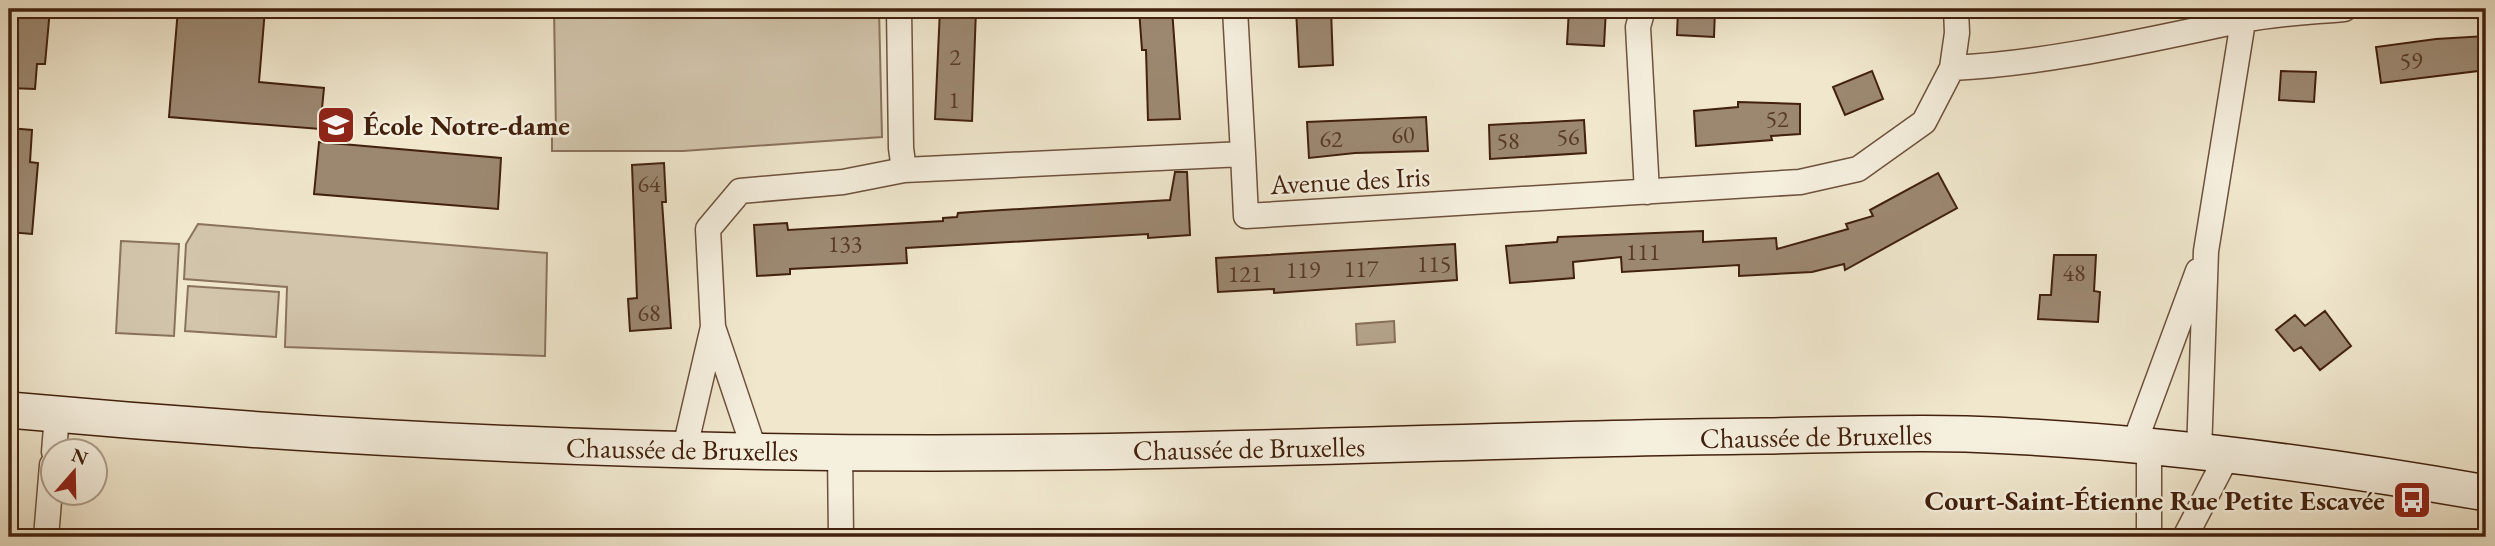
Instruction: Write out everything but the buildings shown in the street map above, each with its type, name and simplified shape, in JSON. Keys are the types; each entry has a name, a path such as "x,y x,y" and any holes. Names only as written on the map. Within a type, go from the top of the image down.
{"main road":[{"name":"Chaussée de Bruxelles","path":"9,410 438,441 684,452 1066,452 1664,437 1965,434 2213,454 2367,472 2486,493"}],"street":[{"path":"900,9 901,148 904,170"},
{"path":"1235,9 1243,154"},
{"path":"1643,9 1637,27 1647,192"},
{"name":"Avenue des Iris","path":"755,452 713,327 708,229 740,191 843,182 904,170 1243,154 1246,216 1800,182 1857,169 1924,122 1952,68 1957,33 1956,9"},
{"path":"1952,68 2005,65 2206,30 2244,14 2344,9"},
{"path":"2148,537 2141,447 2206,251 2244,14"},
{"path":"2185,537 2213,454 2206,251"},
{"name":"Avenue des Iris","path":"684,452 713,327"},
{"path":"55,438 57,415"},
{"path":"840,451 841,537"},
{"path":"46,537 48,508"}],"shaded area":[{"path":"554,9 879,9 882,137 683,151 552,151 552,133 556,133"},
{"path":"198,224 547,253 545,356 285,347 287,287 184,279 186,244"},
{"path":"121,241 179,244 174,336 116,333"},
{"path":"188,286 279,292 276,337 185,331"},
{"path":"1394,321 1395,342 1357,345 1356,324"}],"place":[{"name":"École Notre-dame","path":"336,125"},
{"name":"Court-Saint-Étienne Rue Petite Escavée","path":"2412,500"}]}
